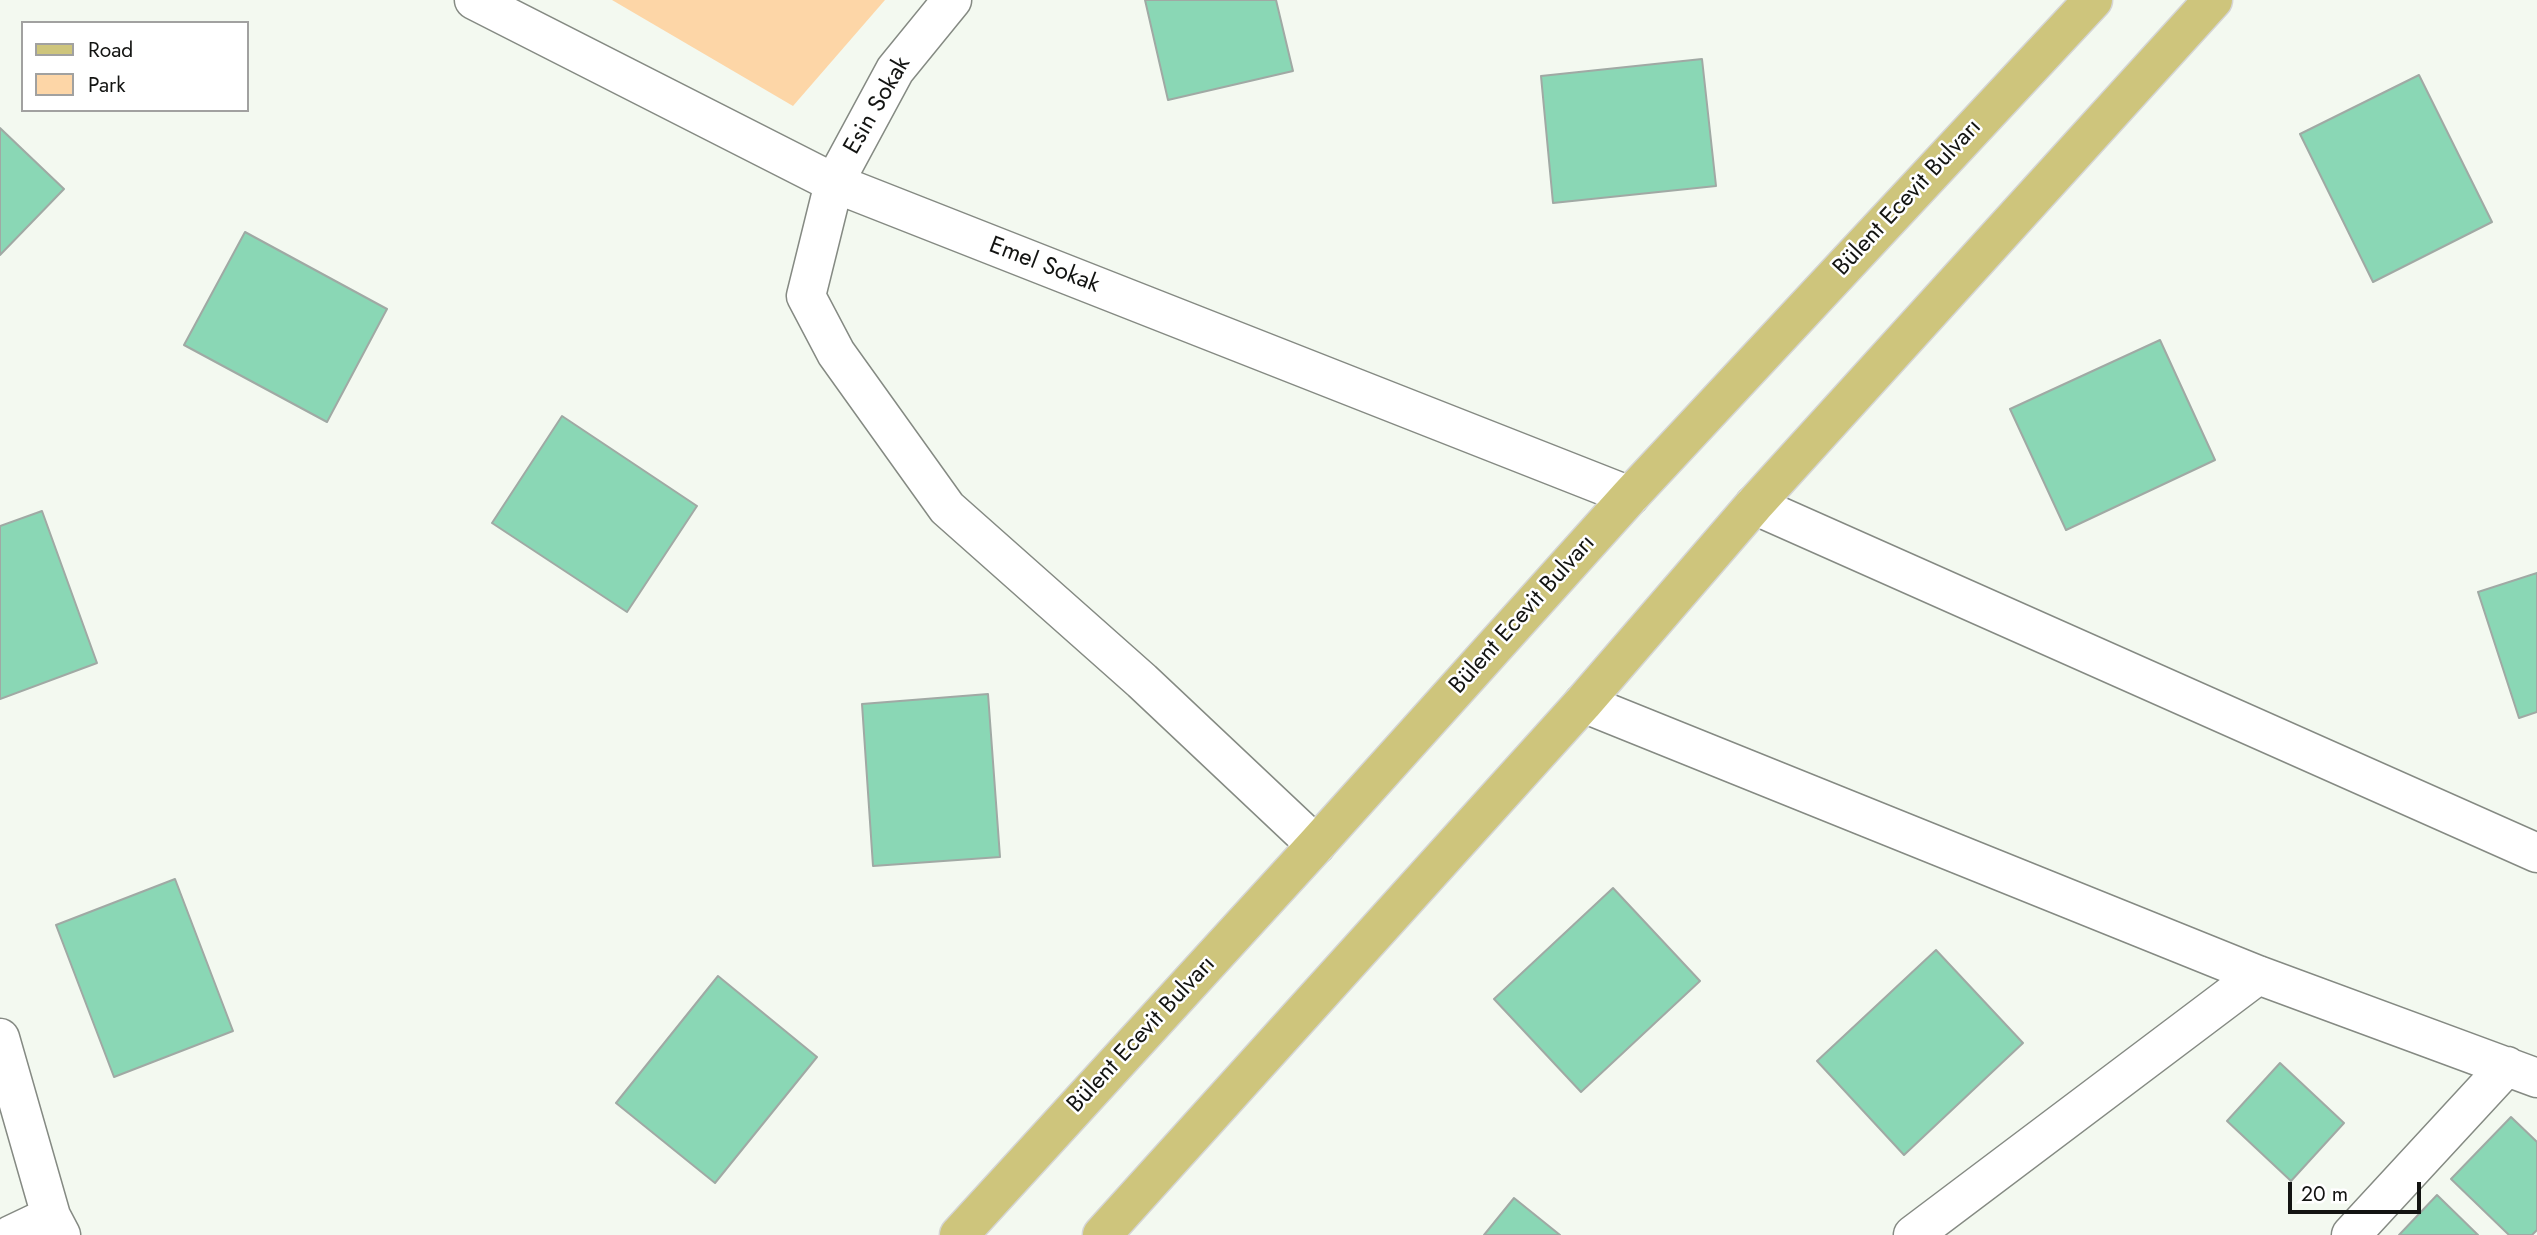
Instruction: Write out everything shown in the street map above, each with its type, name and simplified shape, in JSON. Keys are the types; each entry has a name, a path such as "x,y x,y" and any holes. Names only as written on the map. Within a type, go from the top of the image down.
{"main road":[{"name":"Bülent Ecevit Bulvarı","path":"959,1235 1317,845 1630,496 2093,0"},
{"path":"1102,1235 1583,703 1754,505 2213,0"}],"street":[{"name":"Emel Sokak","path":"474,0 834,183 1630,496"},
{"name":"Esin Sokak","path":"951,0 895,70 834,183 806,296 836,353 947,508 1142,681 1317,845"},
{"path":"1754,505 2537,853"},
{"path":"1583,703 2258,975 2522,1072 2351,1235"},
{"path":"1913,1235 2258,975"},
{"path":"0,1038 56,1225 11,1235"}],"green space":[{"path":"612,0 885,0 793,106"}],"building":[{"path":"1145,0 1276,0 1293,71 1168,100"},
{"path":"1702,59 1716,186 1553,203 1541,76"},
{"path":"2419,75 2492,222 2373,282 2300,134"},
{"path":"0,128 64,189 0,255"},
{"path":"245,232 387,309 327,422 184,345"},
{"path":"2160,340 2215,460 2066,530 2010,409"},
{"path":"562,416 697,506 627,612 492,523"},
{"path":"42,511 97,663 0,699 0,526"},
{"path":"2537,573 2537,712 2519,718 2478,592"},
{"path":"988,694 1000,857 873,866 862,704"},
{"path":"175,879 233,1031 114,1077 56,925"},
{"path":"1613,888 1700,981 1581,1092 1494,999"},
{"path":"1936,950 2023,1043 1904,1155 1817,1061"},
{"path":"718,976 817,1057 715,1183 616,1103"},
{"path":"2280,1063 2344,1123 2291,1181 2227,1121"},
{"path":"2511,1117 2537,1142 2537,1230 2532,1235 2509,1235 2451,1179"},
{"path":"2437,1195 2478,1235 2399,1235"},
{"path":"1514,1198 1560,1235 1484,1235"}]}
